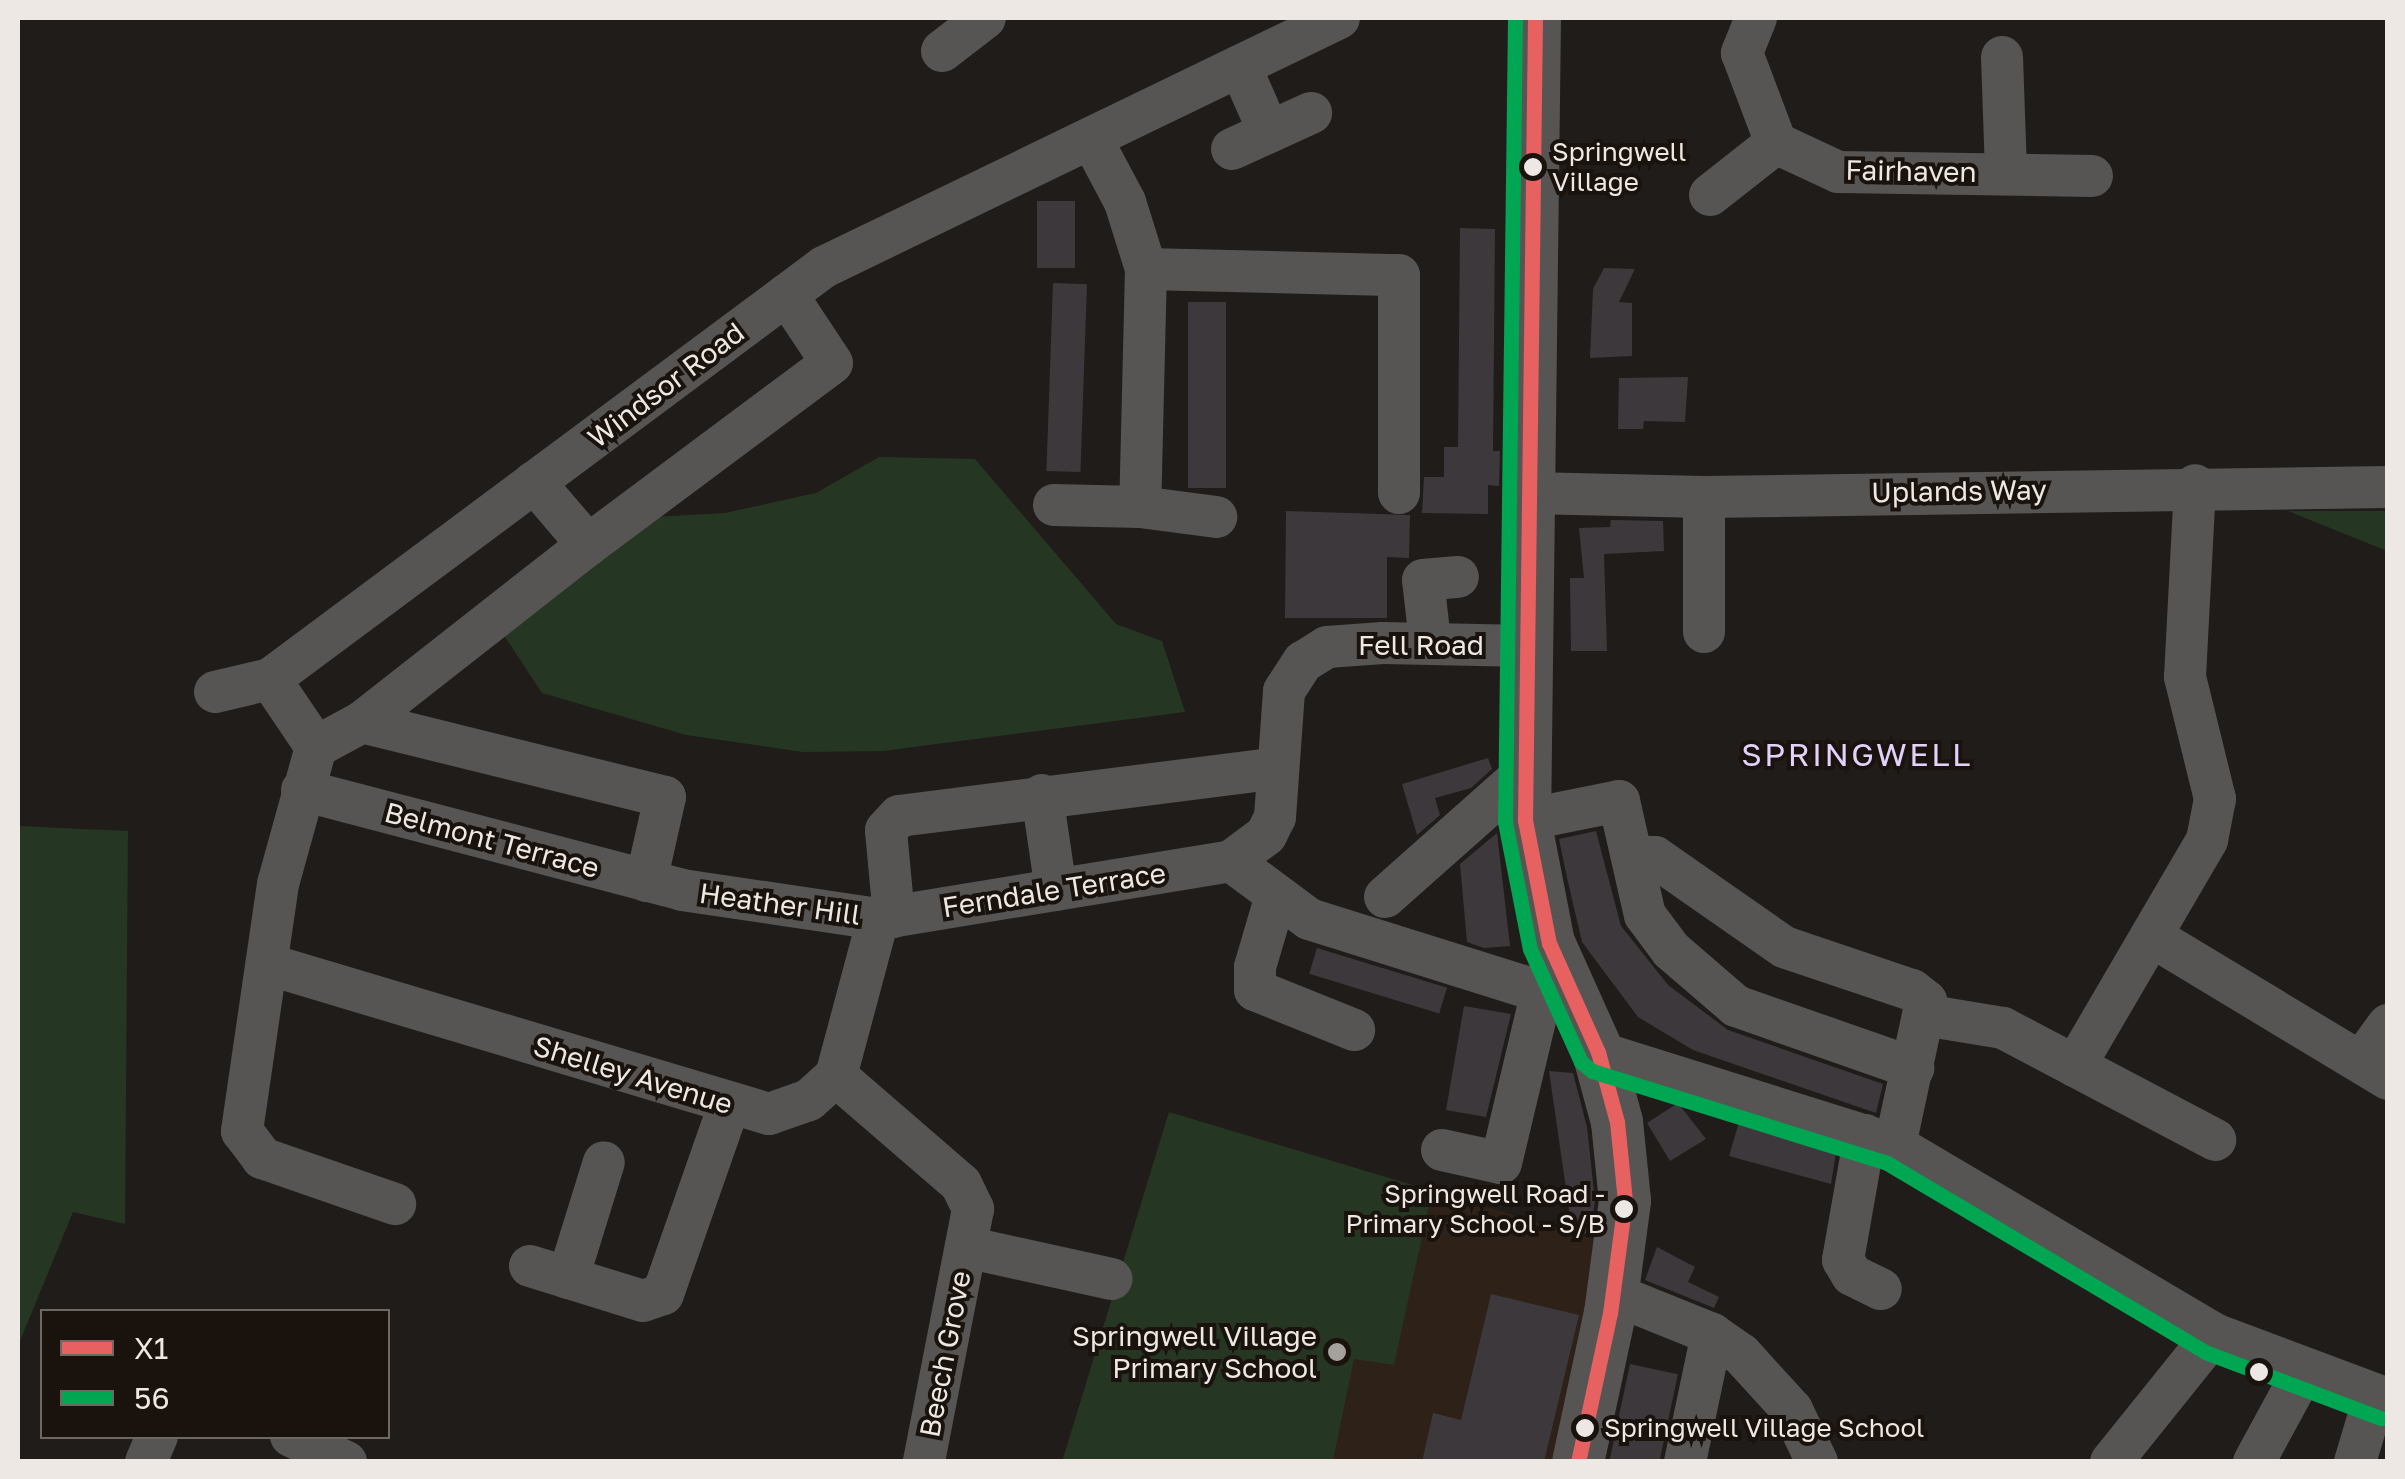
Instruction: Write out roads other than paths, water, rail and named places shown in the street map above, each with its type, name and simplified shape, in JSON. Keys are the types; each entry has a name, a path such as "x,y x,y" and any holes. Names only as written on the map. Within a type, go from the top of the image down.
{"main road":[{"path":"1535,18 1525,796 1559,999 1598,1052 1617,1122 1624,1201 1612,1294 1578,1462"}],"street":[{"path":"942,51 985,18"},
{"name":"Windsor Road","path":"215,692 270,679 824,267 1339,18"},
{"path":"1710,195 1776,143 1742,53 1756,18"},
{"name":"Fairhaven","path":"2002,56 2006,172"},
{"path":"1240,66 1250,140 1311,113"},
{"path":"1090,138 1125,202 1146,270 1140,507"},
{"name":"Fairhaven","path":"1776,143 1838,172 2092,176"},
{"path":"1146,270 1399,274 1398,493"},
{"path":"395,1204 262,1158 242,1131 267,964 302,790 316,746 362,722 588,545 832,363 787,294"},
{"path":"534,482 588,545"},
{"path":"2074,1066 2207,840 2215,799 2185,677 2195,485"},
{"name":"Uplands Way","path":"1530,494 1704,497 2195,485 2388,487"},
{"path":"1704,497 1704,632"},
{"path":"1054,505 1140,507 1216,517"},
{"path":"1430,641 1422,580 1458,577"},
{"name":"Fell Road","path":"1231,861 1266,834 1274,817 1284,691 1304,662 1327,647 1430,641 1528,646"},
{"path":"270,679 316,746"},
{"path":"362,722 664,798 664,885"},
{"path":"836,1076 886,918 888,821 1042,795 1278,768"},
{"name":"Belmont Terrace","path":"302,790 664,885"},
{"path":"1042,795 1056,890"},
{"path":"1385,897 1525,796 1619,801 1635,858 1644,916 1671,950 1736,1006 1913,1068"},
{"path":"1635,858 1654,857 1784,947 1912,990 1926,1001 1913,1068 1880,1140 1842,1248 1847,1269 1881,1289"},
{"path":"1231,861 1275,899 1309,919 1559,999 1502,1163 1442,1150"},
{"name":"Ferndale Terrace","path":"886,918 1231,861"},
{"name":"Heather Hill","path":"664,885 886,918"},
{"path":"1275,899 1255,967 1256,990 1354,1030"},
{"path":"2151,936 2374,1071 2388,1025"},
{"name":"Shelley Avenue","path":"267,964 730,1106 769,1114 809,1100 836,1076"},
{"path":"1942,1018 2003,1028 2215,1140"},
{"path":"1598,1052 1880,1140 2214,1334 2381,1397 2355,1462"},
{"name":"Beech Grove","path":"836,1076 961,1184 973,1209 924,1462"},
{"path":"604,1162 549,1272 643,1302 663,1294 730,1106"},
{"name":"Beech Grove","path":"966,1247 1112,1279"},
{"path":"1612,1294 1712,1334 1764,1374 1792,1410 1817,1462"},
{"path":"1685,1462 1712,1334"},
{"path":"2111,1462 2214,1334"},
{"path":"2254,1462 2304,1370"},
{"path":"146,1462 157,1439"},
{"path":"297,1439 346,1462"}],"place":[{"name":"Springwell Village","path":"1533,167"},
{"name":"Springwell Road - Primary School - S/B","path":"1624,1209"},
{"name":"Springwell Village Primary School","path":"1337,1352"},
{"name":"Springwell Village School","path":"1585,1428"}],"district":[{"name":"SPRINGWELL","path":"1857,754"}]}
